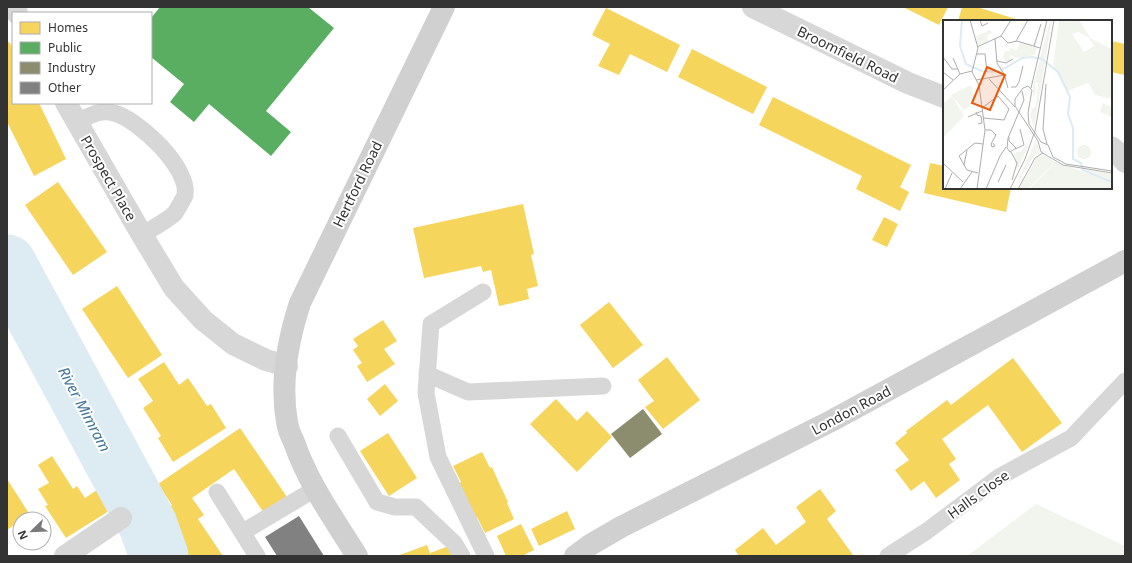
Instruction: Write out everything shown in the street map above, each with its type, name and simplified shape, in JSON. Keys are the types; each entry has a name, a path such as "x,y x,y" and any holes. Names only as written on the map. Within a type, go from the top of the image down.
{"street":[{"name":"Hertford Road","path":"286,366 292,329 300,303 444,7"},
{"name":"Broomfield Road","path":"753,7 908,83 943,96"},
{"name":"Prospect Place","path":"67,104 174,288 203,320 233,344 266,360 286,366"},
{"path":"1112,148 1125,162"},
{"name":"London Road","path":"575,556 590,545 621,527 833,420 1125,261"},
{"path":"286,366 284,396 287,423 298,454 315,489 357,556"},
{"path":"65,556 121,518"}],"lane":[{"name":"Prospect Place","path":"77,122 100,111 114,113 129,119 147,133 177,166 184,180 186,195 174,214 142,235"},
{"path":"483,292 431,324 426,393 438,457 486,556"},
{"path":"427,374 468,392 603,386"},
{"name":"Halls Close","path":"888,556 927,532 999,477 1071,438 1125,381"},
{"path":"338,436 377,502 395,507 416,507 454,543 462,556"},
{"path":"243,532 315,489"},
{"path":"217,492 257,556"}],"shaded area":[{"path":"1036,504 1125,546 1125,556 967,556"}],"building: Homes":[{"path":"903,7 948,7 939,25"},
{"path":"962,7 977,7 1019,20 958,20"},
{"path":"606,8 680,45 667,72 630,54 619,75 598,66 610,44 592,35"},
{"path":"7,41 12,47 12,104 39,104 66,159 34,176 7,122"},
{"path":"1112,41 1125,44 1125,75 1112,72"},
{"path":"692,49 767,87 753,114 678,77"},
{"path":"773,97 911,165 900,187 909,192 900,211 856,189 862,176 759,125"},
{"path":"930,163 943,166 943,189 1011,189 1006,212 924,193"},
{"path":"58,182 107,252 73,275 25,205"},
{"path":"523,204 534,254 531,255 538,286 527,289 529,299 499,306 491,270 483,272 481,266 424,278 413,228"},
{"path":"884,217 898,224 887,247 872,240"},
{"path":"117,286 162,355 128,378 82,309"},
{"path":"609,302 643,345 613,368 580,325"},
{"path":"383,320 397,341 384,349 395,364 367,382 357,366 362,363 353,350 358,346 353,339"},
{"path":"667,357 700,400 663,429 645,407 654,401 638,380"},
{"path":"1013,358 1062,423 1022,452 988,405 942,439 956,459 949,464 960,480 936,498 924,481 911,491 895,470 909,460 895,443 907,433 906,431 947,400 951,405"},
{"path":"164,362 179,385 188,378 207,406 211,404 226,428 173,462 158,438 161,436 143,408 153,401 138,379"},
{"path":"385,384 398,401 380,416 367,399"},
{"path":"556,399 577,421 587,411 612,437 577,472 530,424"},
{"path":"240,428 289,500 266,516 234,469 192,498 204,515 198,519 223,556 183,556 186,554 172,533 179,529 166,510 172,505 158,484"},
{"path":"388,433 417,478 389,496 360,451"},
{"path":"482,452 490,468 492,467 514,519 485,533 477,517 475,518 453,466"},
{"path":"52,456 73,489 77,486 85,498 100,488 112,509 66,538 52,517 52,511 48,511 45,506 48,505 38,489 49,483 38,465"},
{"path":"7,479 27,511 12,511 12,527 7,530"},
{"path":"820,489 836,511 827,519 853,555 852,556 739,556 735,550 763,528 776,545 806,522 796,507"},
{"path":"567,511 575,529 539,546 531,529"},
{"path":"521,524 534,550 522,556 506,556 497,536"},
{"path":"427,545 430,553 449,546 452,556 397,556"}],"building: Public":[{"path":"160,7 308,7 334,28 266,111 291,132 271,156 209,104 194,122 170,102 184,84 152,58 152,17"}],"building: Industry":[{"path":"643,409 662,434 630,458 611,434"}],"building: Other":[{"path":"299,516 324,556 277,556 265,537"}],"waterway":[{"name":"River Mimram","path":"7,264 148,525 159,556"}]}
